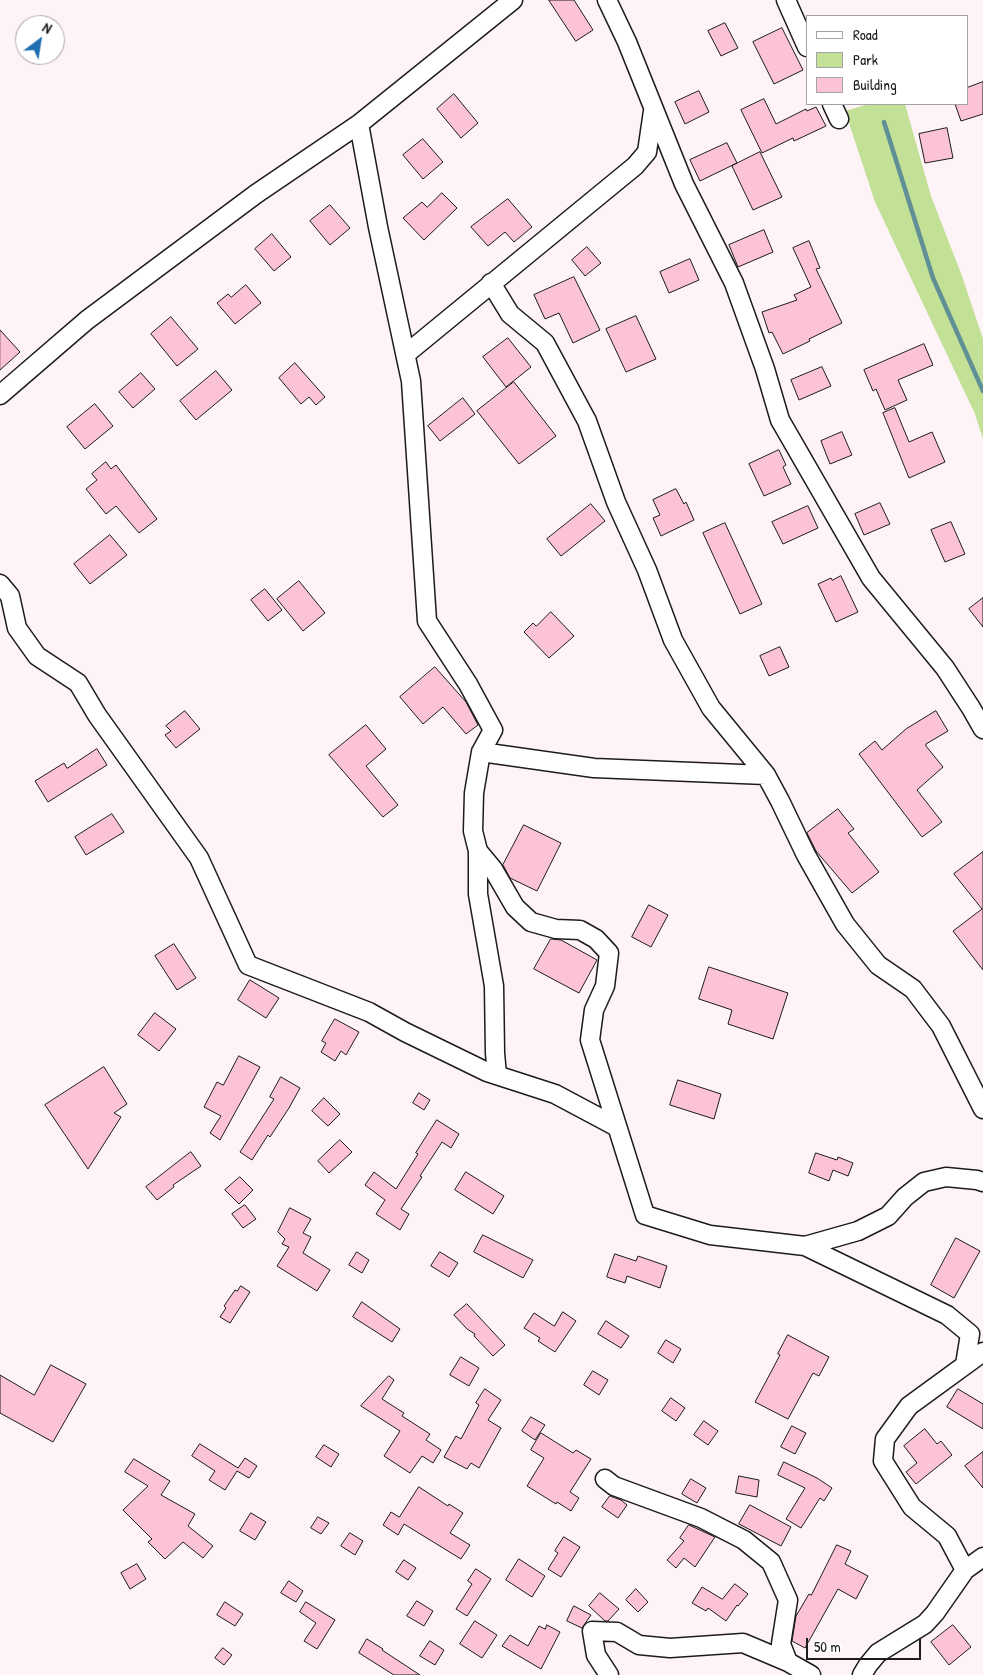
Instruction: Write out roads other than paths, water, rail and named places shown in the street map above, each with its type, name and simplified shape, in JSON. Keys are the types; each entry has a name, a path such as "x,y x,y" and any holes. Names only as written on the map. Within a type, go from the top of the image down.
{"street":[{"path":"0,395 95,315 256,194 359,124 513,0"},
{"path":"607,0 627,42 653,110 688,192 734,283 766,369 780,420 871,578 945,668 983,729"},
{"path":"786,0 806,45"},
{"path":"406,354 635,166 647,152 653,110"},
{"path":"359,124 378,227 411,381 427,621 468,684 492,730 481,752 474,792 473,831 478,851 478,894 494,986 497,1075"},
{"path":"492,284 510,314 545,343 586,420 616,502 647,570 673,640 711,708 766,775 806,855 845,924 878,965 913,989 941,1026 983,1108"},
{"path":"0,584 10,596 16,628 37,656 78,683 97,715 199,858 248,965 369,1012 405,1032 487,1072 555,1094 617,1128"},
{"path":"481,752 594,768 766,775"},
{"path":"478,851 494,869 515,907 531,922 556,928 580,930 596,939 609,953 605,986 594,1010 590,1040 645,1215 710,1235 805,1246 947,1315 970,1334 965,1365"},
{"path":"805,1246 858,1231 888,1216 924,1182 946,1177 983,1182"},
{"path":"965,1570 947,1536 912,1506 883,1461 885,1439 909,1406 983,1352"},
{"path":"605,1480 614,1486 701,1518 744,1540 771,1562 788,1600 782,1644 788,1662"},
{"path":"862,1675 878,1653 925,1624 965,1570 983,1557"},
{"path":"609,1675 596,1655 592,1631 617,1632 639,1645 670,1648 743,1643 788,1662 810,1675"}],"waterway":[{"path":"884,122 933,278 983,391"}]}
